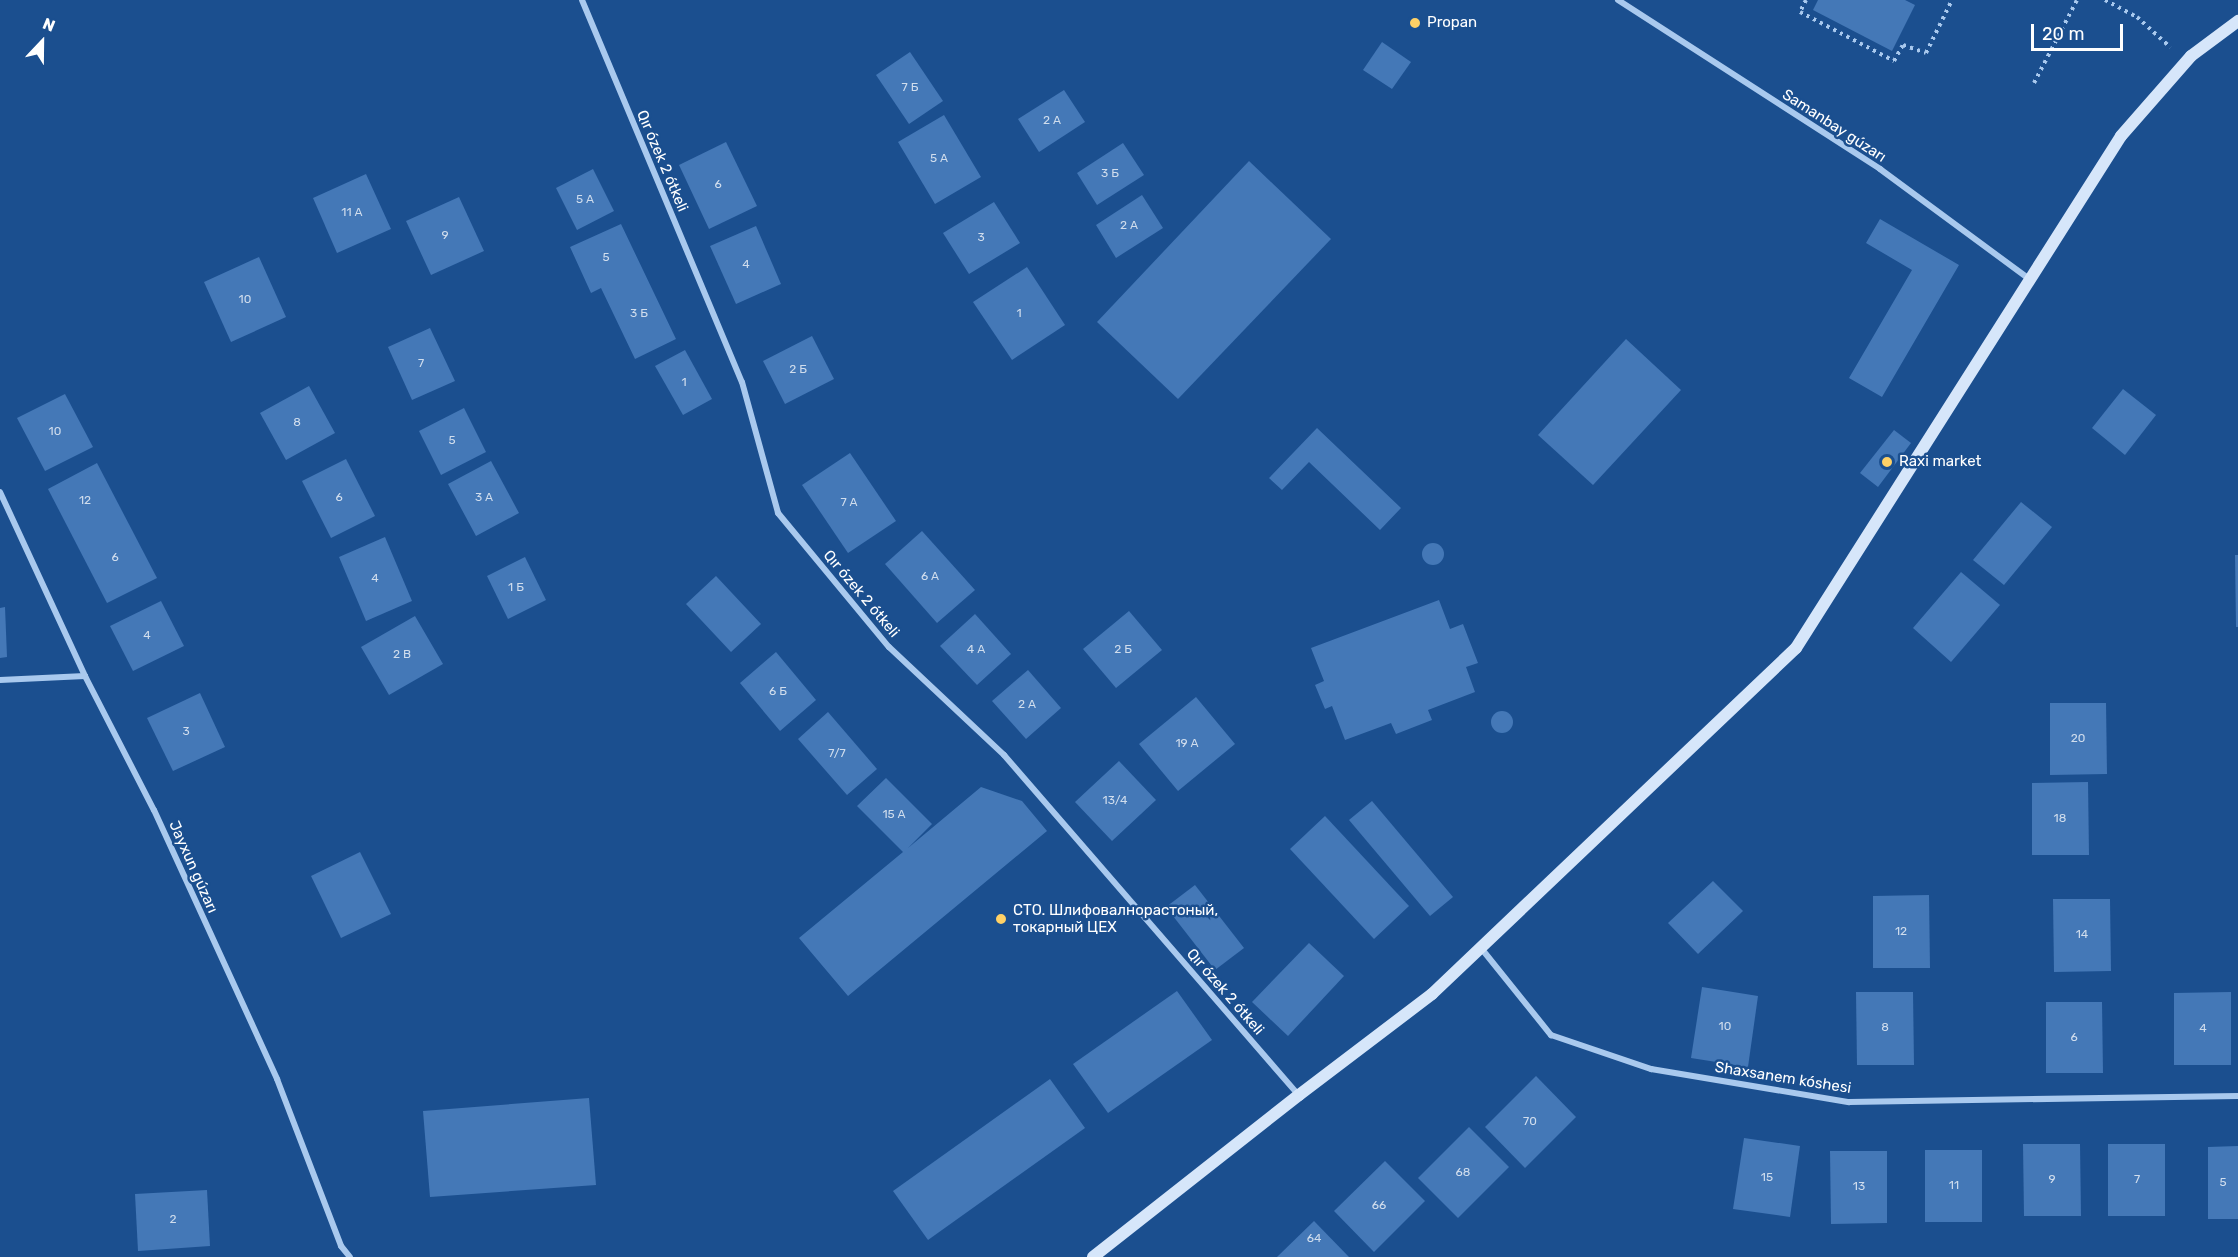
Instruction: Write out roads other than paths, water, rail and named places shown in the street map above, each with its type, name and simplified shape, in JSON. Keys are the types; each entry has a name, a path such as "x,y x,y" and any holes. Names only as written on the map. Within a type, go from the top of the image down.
{"street":[{"name":"Qır ózek 2 ótkeli","path":"582,0 742,382 778,513 889,647 1004,755 1299,1095"},
{"name":"Samanbay gúzarı","path":"1618,0 1880,169 2031,280"},
{"path":"1094,1257 1299,1095 1432,994 1796,648 2121,136 2191,56 2238,21"},
{"name":"Jayxun gúzarı","path":"0,492 85,676 154,810 277,1079 341,1246 350,1257"},
{"path":"0,680 85,676"},
{"name":"Shaxsanem kóshesi","path":"1481,948 1551,1035 1651,1069 1849,1101 2238,1096"}],"place":[{"name":"Propan","path":"1415,23"},
{"name":"Raxi market","path":"1887,462"},
{"name":"СТО. Шлифовалнорастоный, токарный ЦЕХ","path":"1001,919"}]}
